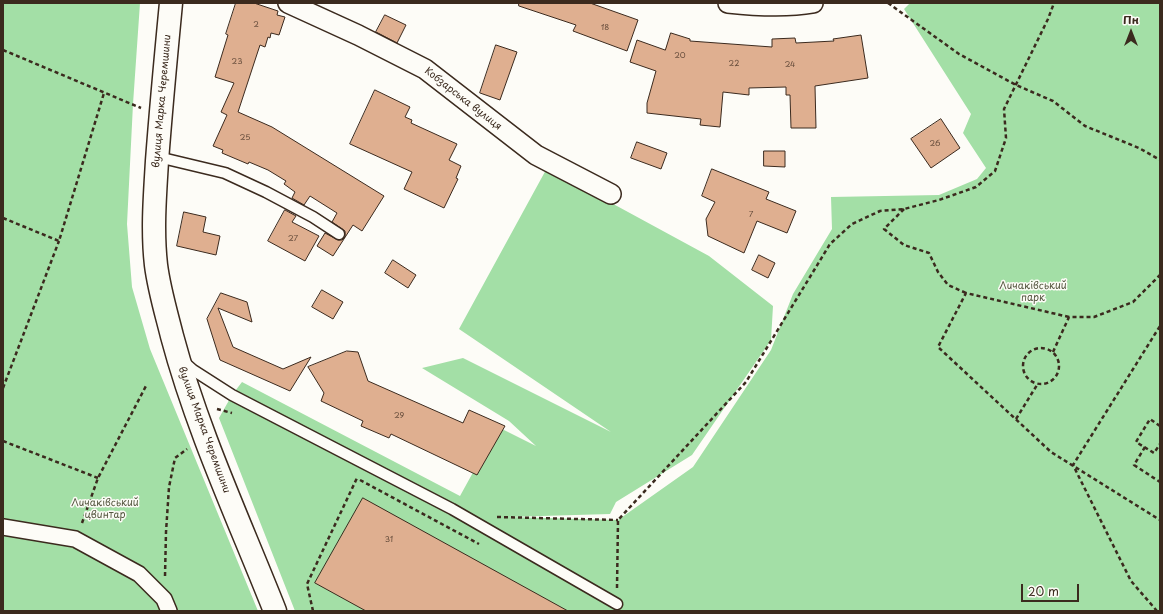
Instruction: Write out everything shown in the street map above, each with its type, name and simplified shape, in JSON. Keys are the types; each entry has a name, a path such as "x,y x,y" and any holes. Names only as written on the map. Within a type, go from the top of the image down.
{"street":[{"name":"вулиця Марка Черемшини","path":"171,3 154,204 154,243 156,266 162,299 191,399 275,611"},
{"name":"Кобзарська вулиця","path":"288,3 358,35 425,69 536,155 611,194"},
{"path":"728,3 767,6 812,3"},
{"path":"3,527 76,540 139,574 167,605"}],"lane":[{"path":"158,157 225,173 266,192 312,217 339,234"},
{"path":"178,357 193,370 232,395 452,509 617,604"}],"path":[{"path":"888,3 959,54 1052,101 1085,126 1139,148 1160,160"},
{"path":"617,604 618,520 746,382 830,244 852,224 880,211 904,209 939,200 976,187 995,171 1006,138 1004,109 1042,32 1054,3"},
{"path":"3,50 133,104 160,119"},
{"path":"3,388 59,241 104,93"},
{"path":"904,209 884,229 904,246 929,253 938,272 948,285 966,293 1069,317 1094,317 1133,302 1160,275"},
{"path":"3,218 59,241"},
{"path":"966,293 938,347 1051,452 1160,520"},
{"path":"1053,352 1069,317"},
{"path":"1073,465 1160,326"},
{"path":"1037,348 1045,348 1053,352 1060,364 1056,378 1047,384 1037,385 1030,381 1025,375 1023,367 1025,359 1030,352 1037,348"},
{"path":"76,540 98,478 147,384"},
{"path":"1016,420 1037,385"},
{"path":"212,408 237,415"},
{"path":"1160,426 1150,420 1136,442 1154,453 1160,444"},
{"path":"167,605 166,532 169,487 175,458 204,435"},
{"path":"3,441 98,478"},
{"path":"1145,447 1134,465 1160,482"},
{"path":"1073,465 1131,581 1158,611"},
{"path":"313,611 308,584 357,478"},
{"path":"495,517 618,520"}],"green space":[{"name":"Личаківський цвинтар","path":"3,3 140,3 127,224 132,287 150,349 258,611 3,611"},
{"name":"Личаківський парк","path":"910,3 1160,3 1160,611 295,611 219,418 232,395 242,382 460,496 498,427 536,446 509,421 422,368 463,358 611,432 459,329 547,168 709,256 773,306 771,340 692,455 616,502 610,514 507,517 618,520 693,467 771,350 793,294 832,229 831,197 939,195 977,179 986,168 963,133 971,114 904,9"}],"building":[{"path":"236,3 254,3 278,11 277,15 285,17 279,35 271,33 265,47 260,45 238,112 272,127 384,196 362,231 353,225 333,256 317,246 325,233 338,240 342,240 345,237 345,231 332,222 337,213 310,196 304,205 292,198 295,192 284,184 286,181 268,170 249,162 248,164 222,153 223,150 213,146 227,115 221,112 234,83 215,77"},
{"path":"519,3 590,3 638,20 627,51 573,31 576,25 519,6"},
{"path":"385,15 406,25 397,43 376,32"},
{"path":"671,33 690,39 690,41 772,47 772,39 795,38 796,43 834,41 833,39 861,35 868,78 815,86 816,128 791,128 790,95 786,95 786,87 749,88 749,95 723,92 720,127 700,125 701,119 647,113 647,103 656,71 630,62 637,40 665,50"},
{"path":"496,45 517,52 500,100 480,93"},
{"path":"375,90 410,107 405,117 412,120 411,123 457,144 449,160 461,166 456,178 458,179 444,208 404,189 412,172 350,144"},
{"path":"941,119 960,148 931,168 911,139"},
{"path":"637,142 667,153 661,169 631,158"},
{"path":"764,151 785,151 785,167 764,166"},
{"path":"712,169 769,192 766,199 796,211 787,233 757,221 744,253 708,236 706,219 715,202 702,196"},
{"path":"285,210 296,216 292,222 319,236 305,261 268,241"},
{"path":"184,212 206,217 203,232 220,236 216,255 177,246"},
{"path":"759,255 775,263 768,278 752,270"},
{"path":"393,260 416,275 408,288 385,273"},
{"path":"322,290 343,302 333,319 312,307"},
{"path":"221,293 247,302 252,322 218,308 233,347 283,369 311,357 290,391 220,360 207,319"},
{"path":"347,351 358,352 368,381 463,423 469,410 505,426 477,475 391,434 389,438 361,426 363,421 321,401 324,393 308,367"},
{"path":"363,498 568,611 366,611 315,583"}]}
